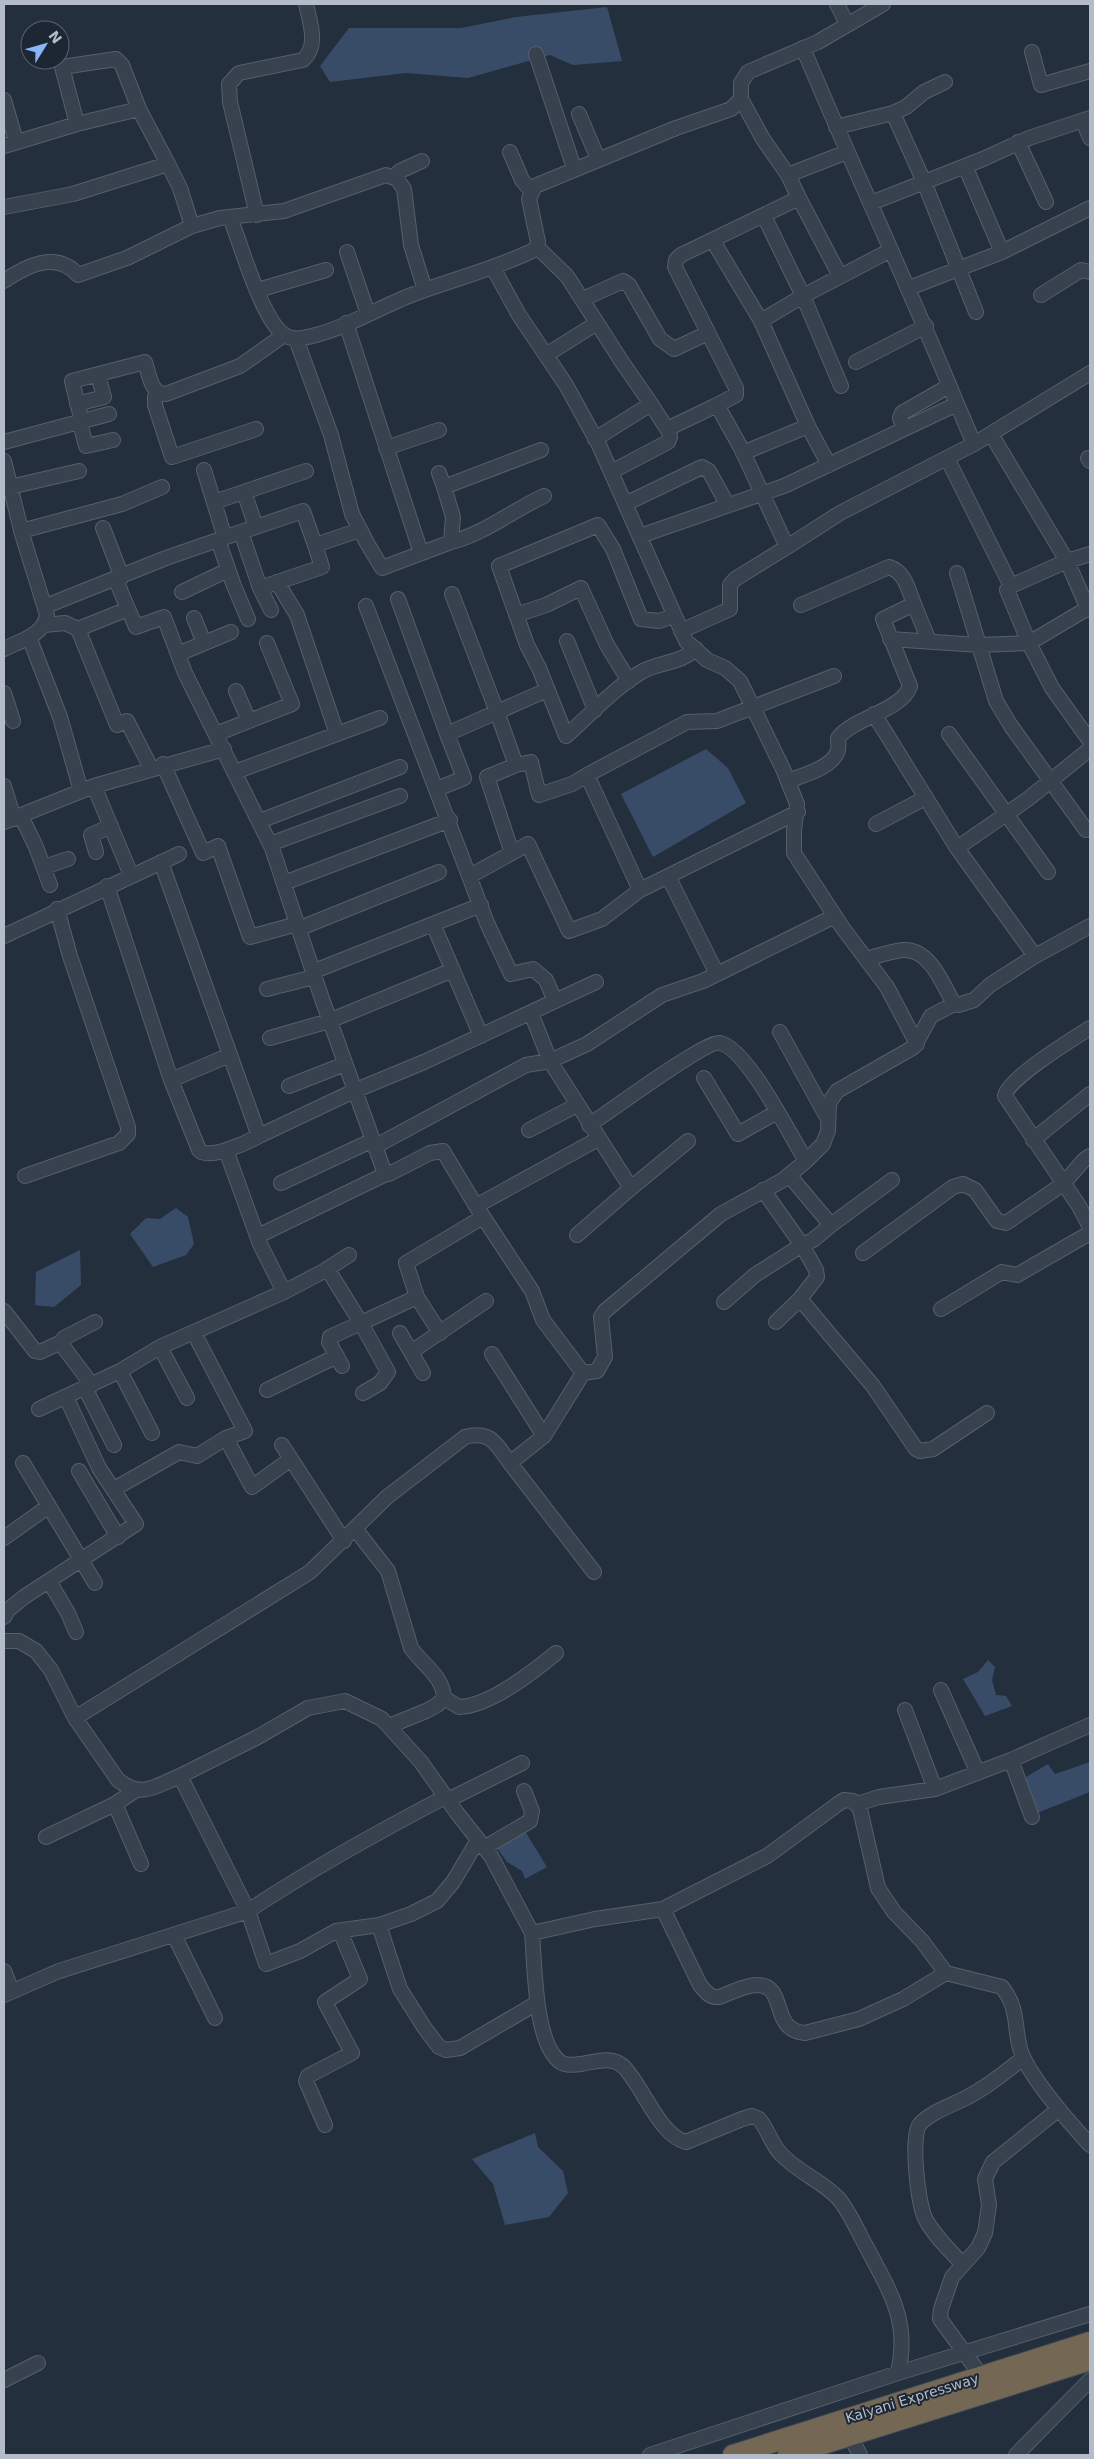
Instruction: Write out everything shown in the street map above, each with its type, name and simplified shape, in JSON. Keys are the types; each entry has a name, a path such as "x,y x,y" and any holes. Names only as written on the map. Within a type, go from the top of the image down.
{"highway":[{"name":"Kalyani Expressway","path":"733,2455 1090,2342"},
{"name":"Kalyani Expressway","path":"788,2455 1090,2360"}],"street":[{"path":"257,214 230,102 229,84 239,73 303,60 308,55 312,47 306,4"},
{"path":"837,4 848,24"},
{"path":"840,276 788,175 763,139 741,98 741,82 748,72 803,48 883,4"},
{"path":"803,48 847,152 926,326 974,444"},
{"path":"1032,52 1041,85 1090,71"},
{"path":"536,54 574,168"},
{"path":"70,62 116,59 122,65 140,109 180,188 192,226"},
{"path":"63,70 78,124"},
{"path":"836,127 893,113 906,107 924,92 945,82"},
{"path":"611,472 668,442 670,437 667,429 567,276 537,247 529,199 531,191 543,182 574,168 731,109 741,98"},
{"path":"4,100 7,144 140,109"},
{"path":"893,113 924,182 976,312"},
{"path":"579,114 598,159"},
{"path":"871,203 965,166 1018,142 1086,120 1090,138"},
{"path":"1018,142 1046,202"},
{"path":"510,152 519,175 531,191"},
{"path":"788,175 847,152"},
{"path":"394,177 400,171 422,161"},
{"path":"4,207 73,194 168,164"},
{"path":"965,166 1002,252"},
{"path":"5,276 46,261 61,262 78,275 127,258 192,226 209,220 284,210 382,176 394,177 404,189 411,245 425,290"},
{"path":"667,429 736,395 736,388 675,267 676,260 681,255 799,198"},
{"path":"908,288 1002,252 1090,208"},
{"path":"764,216 803,296 841,386"},
{"path":"230,217 258,290 274,324 290,337 331,435 346,498 360,530 382,568 477,533 520,507 544,496"},
{"path":"713,241 761,321 808,426 829,465"},
{"path":"113,440 86,446 72,382 145,362 154,389 158,393 166,394 240,366 290,337 322,333 425,290 493,268 537,247"},
{"path":"761,321 803,296 892,250"},
{"path":"347,252 368,314"},
{"path":"493,268 518,315 566,385 595,439 686,641 707,660 725,668 740,681 788,781 797,804 794,853 835,916 886,987 917,1044"},
{"path":"258,290 326,270"},
{"path":"1041,295 1081,270 1090,272"},
{"path":"583,299 623,281 629,285 660,339 667,346 674,349 682,347 708,332"},
{"path":"346,323 421,553"},
{"path":"546,355 597,323"},
{"path":"856,362 926,326"},
{"path":"77,404 104,397 98,374"},
{"path":"681,631 730,609 730,585 735,579 840,513 974,444 1090,374"},
{"path":"904,428 900,418 902,413 949,386"},
{"path":"158,393 154,397 154,405 172,457 256,429"},
{"path":"595,439 651,404"},
{"path":"640,536 727,504 761,494 829,465 957,404"},
{"path":"717,405 743,453 787,547"},
{"path":"4,442 109,414"},
{"path":"743,453 808,426"},
{"path":"386,448 439,430"},
{"path":"890,639 979,645 1029,643 1089,609 1067,561 991,434"},
{"path":"444,487 541,450"},
{"path":"947,458 1011,586"},
{"path":"4,462 21,531 46,606 47,615 44,626"},
{"path":"625,504 702,467 709,471 727,504"},
{"path":"10,487 79,470"},
{"path":"204,470 214,502 228,570 248,619"},
{"path":"214,502 306,471"},
{"path":"439,473 453,517 451,542"},
{"path":"21,531 71,516 110,508 162,487"},
{"path":"244,492 256,527"},
{"path":"46,606 166,558 303,511 322,567 260,588"},
{"path":"674,616 659,621 641,619 613,549 598,525 499,566 527,645 548,690 566,736 629,681 652,666 685,657 696,649"},
{"path":"103,528 128,609 136,627 164,617 178,654 260,821 284,883 313,974 373,1144 386,1174"},
{"path":"315,545 360,530"},
{"path":"241,532 260,588 271,610"},
{"path":"957,848 1007,814 1090,750 1052,688 1029,643 1008,597 1007,590 1011,586 1067,561 1090,554"},
{"path":"801,606 889,567 897,570 904,578 929,641"},
{"path":"182,592 228,570"},
{"path":"957,574 996,701 1011,726 1086,830"},
{"path":"277,582 297,615 337,734"},
{"path":"516,614 546,605 581,588 607,645 629,681"},
{"path":"452,594 516,765"},
{"path":"398,599 464,778 437,789"},
{"path":"788,781 822,767 832,760 838,750 838,738 844,730 902,699 910,686 883,618 914,604"},
{"path":"366,606 450,820 480,905 511,974 533,969 546,980 555,1001"},
{"path":"78,629 128,609"},
{"path":"194,618 204,643"},
{"path":"4,649 29,637 44,626 65,623 78,629 117,725 127,721 157,766 203,853 218,846 250,937 298,927 440,872"},
{"path":"178,654 231,632"},
{"path":"29,637 88,788 111,826 131,875"},
{"path":"566,641 595,710"},
{"path":"216,734 292,704 267,643"},
{"path":"512,852 487,778 516,765 531,762 539,796 572,784 687,722 717,721 834,676"},
{"path":"447,734 548,690"},
{"path":"236,691 249,721"},
{"path":"4,693 13,720"},
{"path":"874,714 957,848 1035,956"},
{"path":"235,772 380,718"},
{"path":"949,734 1048,872"},
{"path":"13,819 88,788 157,766 224,749"},
{"path":"260,821 400,767"},
{"path":"587,775 640,890"},
{"path":"4,786 13,819 44,867 50,885"},
{"path":"270,844 400,796"},
{"path":"876,824 925,798"},
{"path":"470,876 528,844 568,931 602,919 640,890 798,812"},
{"path":"284,883 450,820"},
{"path":"96,852 91,836 111,826"},
{"path":"4,936 57,909 179,854"},
{"path":"44,867 68,859"},
{"path":"161,862 259,1136"},
{"path":"668,876 691,917 718,974"},
{"path":"107,886 171,1080 199,1150 205,1154 237,1148 354,1090 481,1036 596,982"},
{"path":"267,989 313,974 480,905"},
{"path":"25,1176 119,1142 128,1134 128,1127 70,956 57,909"},
{"path":"281,1183 373,1144 526,1065 550,1062 587,1044 662,995 718,974 835,916"},
{"path":"433,924 481,1036"},
{"path":"583,1373 597,1371 605,1357 601,1317 605,1311 721,1214 789,1175 806,1161 823,1144 828,1131 828,1103 837,1091 917,1044 930,1016 954,1004 958,1005 974,1000 990,984 1035,956 1090,927"},
{"path":"866,959 903,950 914,950 932,966 954,1004"},
{"path":"270,1038 329,1020 453,970"},
{"path":"531,1012 550,1062 631,1188"},
{"path":"1090,1028 1031,1068 1006,1092 1008,1102 1090,1227"},
{"path":"780,1032 828,1120"},
{"path":"590,1126 680,1062 710,1044 719,1042 728,1046 747,1063 806,1161"},
{"path":"171,1080 230,1055"},
{"path":"289,1086 345,1064"},
{"path":"704,1078 738,1134 777,1112"},
{"path":"1033,1140 1090,1094"},
{"path":"529,1130 577,1104"},
{"path":"440,1333 417,1297 406,1263 479,1211 598,1139"},
{"path":"577,1235 688,1141"},
{"path":"226,1150 258,1236 284,1292"},
{"path":"258,1236 430,1153 443,1151 479,1211 532,1291 543,1320 583,1373"},
{"path":"863,1253 954,1188 963,1184 975,1190 990,1213 1002,1223 1011,1221 1063,1184 1084,1160 1090,1156"},
{"path":"789,1175 830,1225"},
{"path":"724,1302 755,1275 813,1240 830,1225 892,1180"},
{"path":"763,1190 802,1245 816,1270 817,1277 800,1300 776,1322"},
{"path":"940,1309 1002,1272 1017,1275 1090,1233"},
{"path":"39,1410 120,1370 160,1347 284,1292 324,1271 349,1255"},
{"path":"324,1271 330,1273 388,1372 384,1380 363,1393"},
{"path":"267,1390 339,1361 329,1342 330,1337 417,1297"},
{"path":"800,1300 873,1386 916,1449 920,1451 933,1449 987,1413"},
{"path":"411,1352 486,1301"},
{"path":"4,1311 35,1351 40,1352 60,1344 64,1338 95,1322"},
{"path":"114,1489 179,1452 197,1456 226,1438 245,1431 194,1333"},
{"path":"400,1333 423,1373"},
{"path":"60,1344 80,1367 114,1445"},
{"path":"160,1347 187,1398"},
{"path":"492,1354 544,1436"},
{"path":"120,1370 152,1433"},
{"path":"510,1463 544,1436 583,1373"},
{"path":"4,1617 8,1610 49,1581 136,1524 96,1462 66,1397"},
{"path":"75,1718 310,1572 344,1542 388,1497 465,1437 477,1434 488,1436 594,1572"},
{"path":"226,1438 252,1487 291,1459"},
{"path":"282,1445 344,1542"},
{"path":"24,1463 94,1583"},
{"path":"79,1471 118,1537"},
{"path":"4,1538 49,1506"},
{"path":"356,1530 388,1571 411,1648 441,1682 444,1698 458,1707 478,1702 502,1691 556,1653"},
{"path":"49,1581 68,1613 76,1632"},
{"path":"4,1642 19,1641 36,1651 51,1670 75,1718 118,1780 136,1790 147,1790 180,1776 256,1738 308,1708 345,1701 382,1719 421,1762 445,1797 491,1856 532,1933 537,2003 548,2044 560,2062 564,2065 607,2060 617,2062 641,2088 670,2134 677,2140 686,2142 742,2119 752,2116 758,2118 778,2152 790,2163 816,2179 839,2200 854,2223 897,2306 902,2328 903,2346 898,2373"},
{"path":"941,1690 978,1773"},
{"path":"388,1726 438,1705 444,1698"},
{"path":"904,1710 935,1789"},
{"path":"857,1804 880,1797 935,1789 1011,1760 1090,1725"},
{"path":"1011,1760 1032,1817"},
{"path":"445,1797 448,1800 522,1763"},
{"path":"180,1776 248,1910 266,1964 300,1951 340,1931 379,1925 411,1914 437,1901 481,1844 530,1821 532,1811 524,1791"},
{"path":"46,1837 115,1804 136,1790"},
{"path":"4,1971 8,1993 59,1971 248,1910 353,1847 445,1797"},
{"path":"532,1933 594,1919 663,1909 767,1856 844,1800 849,1799 857,1804 860,1809 878,1888 894,1912 922,1941 946,1973 1002,1987 1013,2004 1023,2058 1059,2109 1090,2145"},
{"path":"115,1804 141,1864"},
{"path":"663,1909 700,1985 708,1994 713,1997 719,1997 756,1985 765,1987 777,1999 784,2022 790,2030 796,2032 805,2033 859,2019 903,1999 946,1973"},
{"path":"379,1925 400,1989 439,2047 446,2050 460,2048 537,2003"},
{"path":"325,2125 306,2081 308,2076 352,2053 325,2002 360,1979 340,1931"},
{"path":"174,1935 215,2018"},
{"path":"963,2265 925,2218 915,2152 915,2133 927,2119 979,2090 1023,2058"},
{"path":"982,2377 940,2319 941,2309 952,2277 978,2248 985,2233 989,2205 986,2179 993,2162 1059,2109"},
{"path":"650,2455 898,2373 1090,2314"},
{"path":"4,2380 38,2363"},
{"path":"1016,2455 1090,2380"},
{"path":"850,2436 860,2455"}],"water":[{"path":"607,7 622,61 573,65 550,55 468,78 406,73 330,82 320,66 349,28 461,28 516,17"},
{"path":"706,749 728,768 746,803 653,857 621,794"},
{"path":"176,1208 188,1217 194,1244 186,1255 153,1267 130,1234 146,1218 160,1219"},
{"path":"80,1250 81,1285 54,1307 35,1305 36,1272"},
{"path":"988,1660 995,1667 992,1680 996,1695 1006,1696 1012,1706 985,1716 963,1679 978,1672"},
{"path":"1090,1762 1090,1792 1037,1813 1021,1780 1048,1764 1055,1774"},
{"path":"525,1831 547,1867 525,1879 522,1871 507,1862 497,1848"},
{"path":"535,2133 538,2147 563,2171 568,2193 549,2217 505,2225 493,2184 472,2159"}]}
